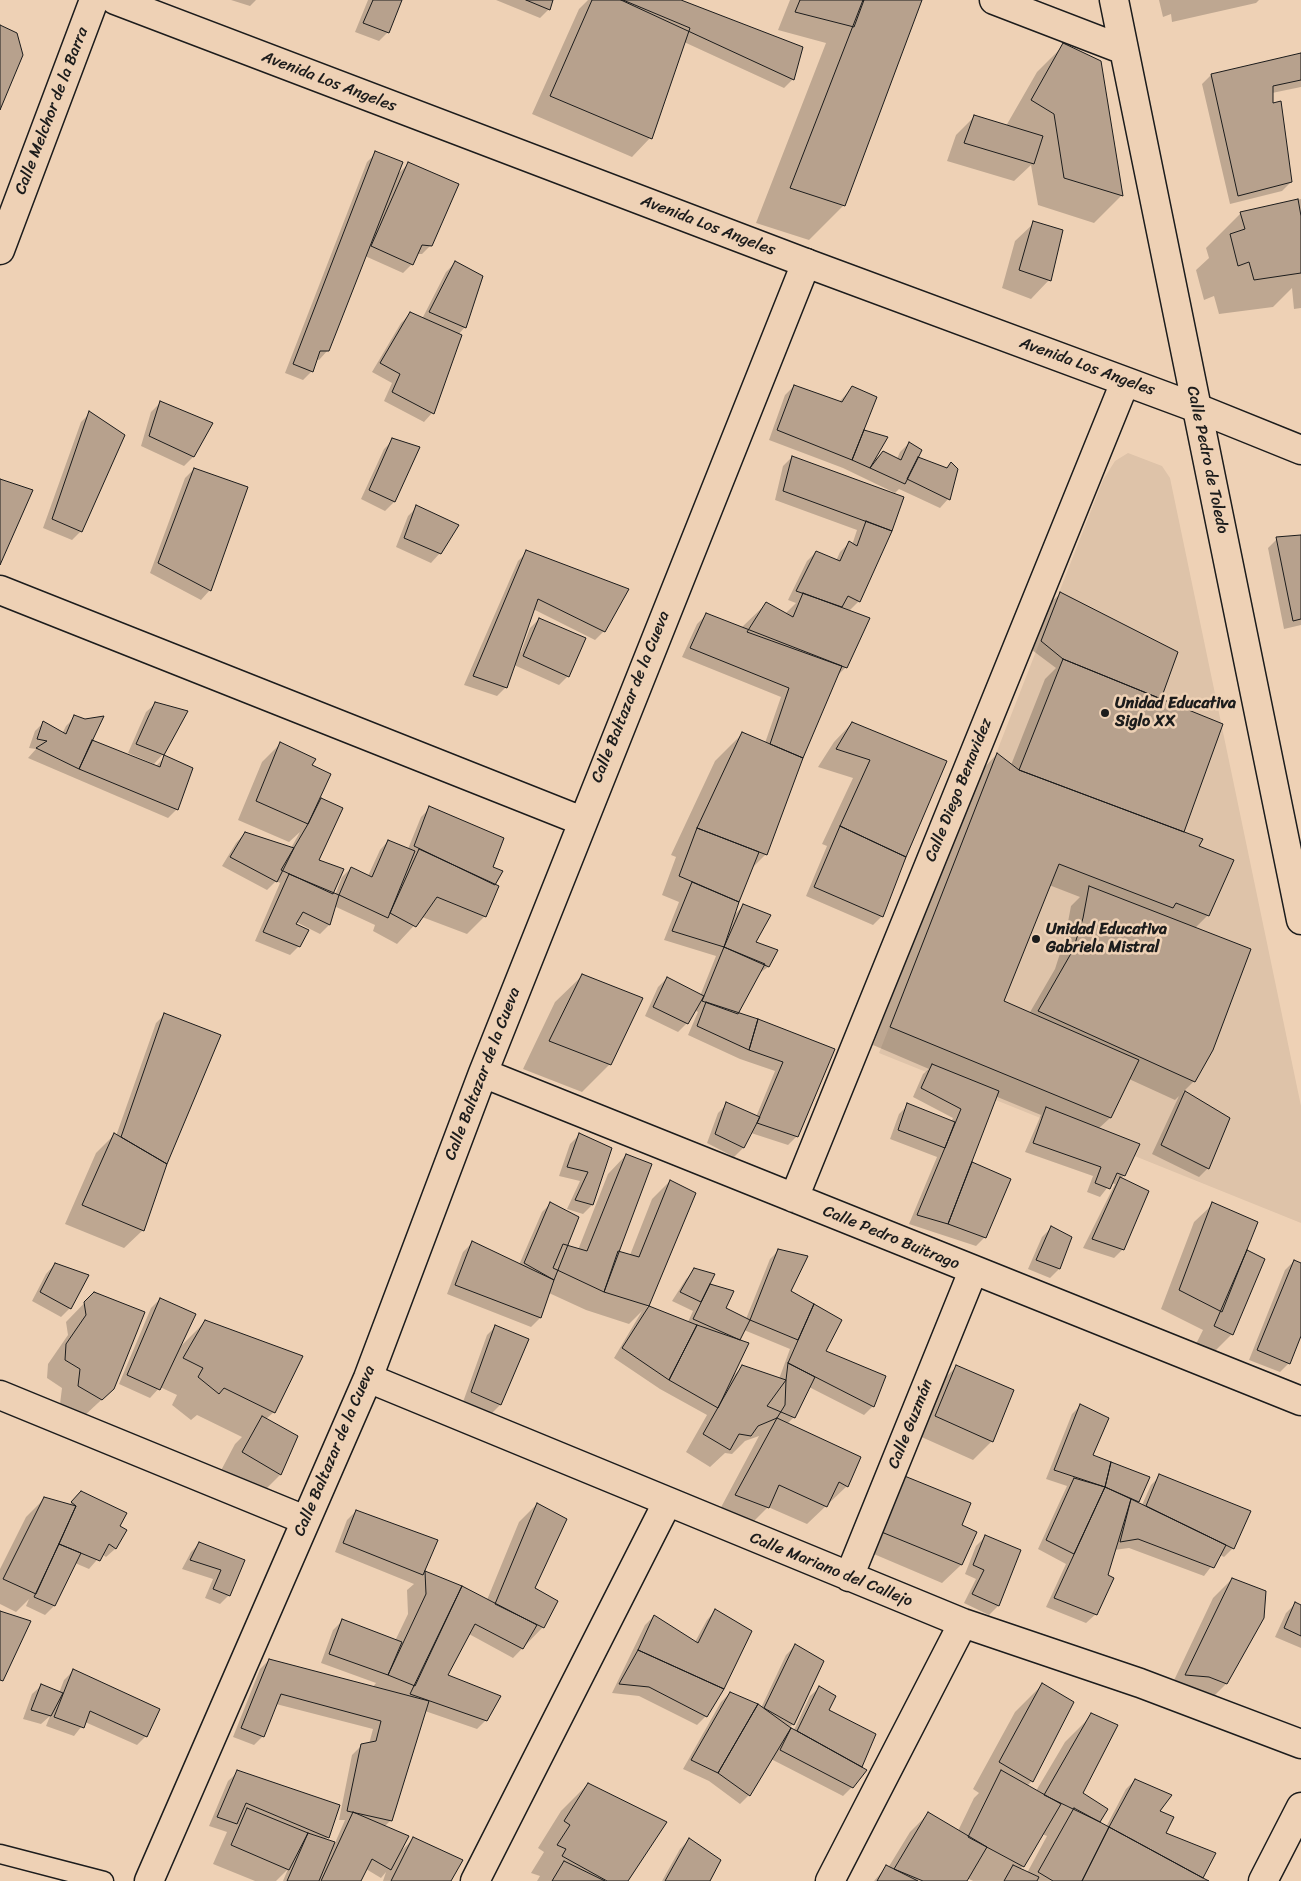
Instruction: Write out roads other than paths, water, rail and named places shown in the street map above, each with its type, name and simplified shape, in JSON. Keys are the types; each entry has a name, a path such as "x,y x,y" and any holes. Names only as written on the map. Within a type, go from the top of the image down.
{"street":[{"name":"Calle Melchor de la Barra","path":"0,250 94,0"},
{"name":"Avenida Los Angeles","path":"115,0 806,263 1197,408 1301,450"},
{"path":"994,0 1124,50"},
{"name":"Calle Pedro de Toledo","path":"1114,0 1301,920"},
{"name":"Calle Baltazar de la Cueva","path":"149,1881 368,1378 483,1073 806,263"},
{"name":"Calle Diego Benavidez","path":"794,1198 1125,382"},
{"path":"0,590 582,821"},
{"name":"Calle Pedro Buitrago","path":"483,1073 1301,1401"},
{"name":"Calle Guzmán","path":"849,1577 973,1270"},
{"name":"Calle Mariano del Callejo","path":"368,1378 963,1624 1140,1682 1301,1744"},
{"path":"0,1395 305,1520"},
{"path":"475,1881 667,1503"},
{"path":"830,1881 963,1624"},
{"path":"1263,1881 1301,1807"}],"lane":[{"path":"0,1854 104,1881"}],"place":[{"name":"Unidad Educativa Siglo XX","path":"1105,713"},
{"name":"Unidad Educativa Gabriela Mistral","path":"1036,939"}]}
